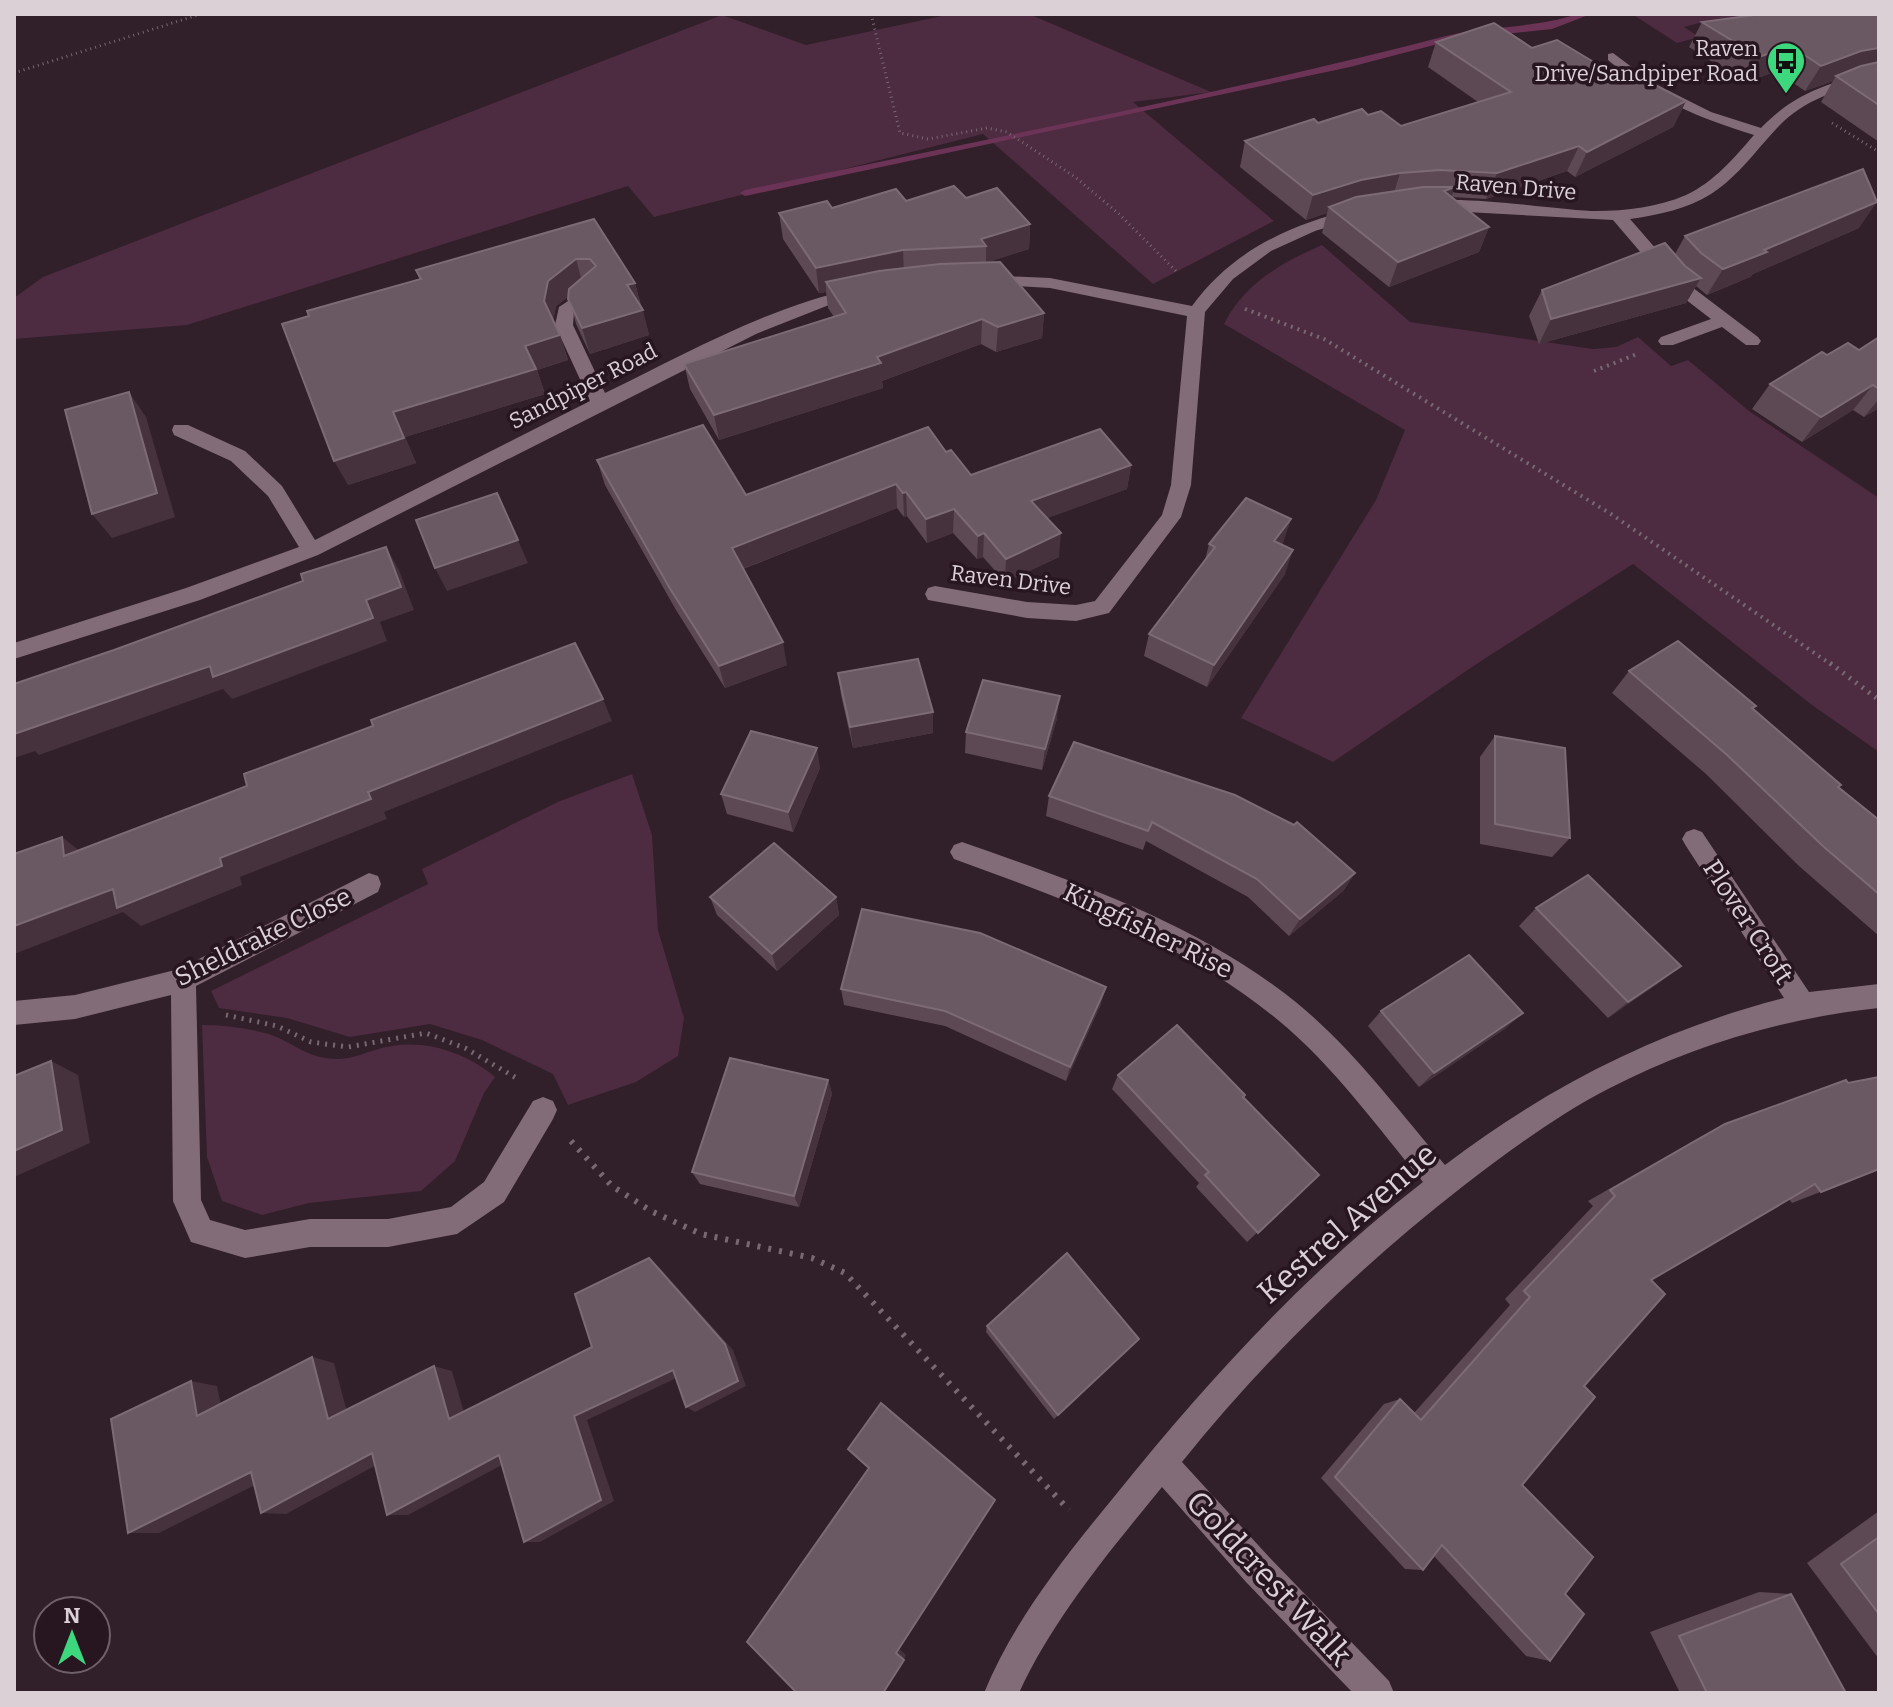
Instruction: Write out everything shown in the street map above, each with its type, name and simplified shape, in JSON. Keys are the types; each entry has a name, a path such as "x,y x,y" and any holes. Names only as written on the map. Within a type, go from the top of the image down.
{"street":[{"path":"1613,57 1648,86 1706,115 1766,134"},
{"name":"Raven Drive","path":"1408,206 1447,204 1572,217 1618,216 1687,200 1712,188 1796,105 1833,88 1879,77"},
{"name":"Raven Drive","path":"935,594 1027,610 1076,613 1102,607 1171,517 1181,485 1196,312 1209,292 1259,251 1301,229 1365,212"},
{"path":"1618,216 1678,285 1752,341"},
{"path":"964,280 1050,283 1196,312"},
{"name":"Sandpiper Road","path":"14,651 178,599 311,550 358,529 600,403 782,316 824,300 875,289"},
{"path":"591,291 565,311 564,325 600,403"},
{"path":"1667,341 1724,320"},
{"path":"181,430 238,456 275,491 311,550"},
{"name":"Plover Croft","path":"1694,839 1803,1005"},
{"name":"Kingfisher Rise","path":"962,852 1071,891 1230,968 1289,1014 1345,1070 1443,1184"},
{"name":"Sheldrake Close","path":"14,1013 75,1007 183,980 369,884"},
{"path":"183,980 187,1201 201,1232 245,1244 310,1233 388,1233 457,1220 494,1192 543,1110"},
{"name":"Kestrel Avenue","path":"1001,1693 1014,1662 1098,1542 1161,1462 1263,1344 1355,1257 1443,1184 1529,1120 1616,1071 1703,1035 1803,1005 1879,996"},
{"name":"Goldcrest Walk","path":"1161,1462 1258,1570 1377,1693"}],"path":[{"path":"14,73 201,14"},
{"path":"871,14 883,53 889,104 900,133 928,139 987,128 1007,132 1075,177 1118,213 1182,278 1267,319 1324,339 1611,514 1813,650 1879,700"},
{"path":"1796,105 1879,152"},
{"path":"1594,371 1667,341"},
{"path":"183,980 216,1014 249,1018 311,1042 348,1047 426,1033 465,1048 522,1081 543,1110 612,1186 651,1211 701,1234 812,1258 845,1273 930,1359 1098,1542"}],"shaded area":[{"path":"951,14 1029,14 1211,92 1133,102 1274,221 1153,284 983,134 654,217 628,186 187,325 14,339 14,298 43,277 722,15 806,45"},
{"path":"1632,14 1872,14 1709,29 1699,23 1684,27 1699,37 1677,43"},
{"path":"1322,245 1410,322 1593,349 1616,347 1638,337 1671,366 1688,360 1749,411 1879,498 1879,752 1812,705 1633,564 1478,663 1333,762 1241,718 1376,500 1405,430 1224,324 1253,286 1292,259"},
{"path":"632,774 652,835 658,930 684,1018 678,1056 636,1082 568,1105 553,1074 482,1040 430,1024 350,1037 287,1018 219,1008 211,991 428,884 422,869 560,801"},
{"path":"202,1025 236,1027 269,1034 313,1055 332,1059 350,1058 392,1046 434,1047 473,1062 495,1077 484,1093 455,1161 421,1191 309,1203 262,1215 222,1201 207,1157"}],"building":[{"path":"1762,14 1879,14 1879,48 1861,51 1821,66 1791,46 1759,57 1702,22"},
{"path":"1494,23 1532,48 1557,40 1607,70 1619,66 1686,101 1587,152 1579,146 1497,173 1440,170 1400,173 1361,180 1313,195 1245,141 1314,119 1318,123 1362,109 1368,115 1381,111 1401,126 1511,92 1436,42"},
{"path":"1879,62 1879,105 1836,76 1861,66"},
{"path":"1863,169 1877,202 1723,269 1685,236"},
{"path":"954,186 966,198 997,188 1030,224 981,239 986,246 903,250 816,268 779,213 827,201 832,208 896,189 906,201"},
{"path":"1423,187 1455,187 1444,191 1489,227 1398,262 1329,207 1356,197"},
{"path":"594,219 635,283 627,285 643,310 582,328 568,299 569,289 596,266 590,259 576,259 548,281 544,301 560,335 525,346 536,369 393,412 404,438 334,461 282,324 309,316 307,311 421,279 416,270"},
{"path":"1665,243 1685,266 1701,278 1551,319 1542,290"},
{"path":"1000,262 1044,313 998,327 982,319 877,357 881,363 714,415 684,364 846,313 826,282 879,271 940,264"},
{"path":"1879,337 1879,389 1873,385 1821,417 1770,384 1822,352 1827,355 1848,343 1859,350"},
{"path":"129,392 157,493 92,514 65,410"},
{"path":"703,425 746,495 928,427 946,452 951,450 971,475 1100,429 1131,465 1031,501 1061,533 1006,559 984,533 978,536 954,509 926,519 896,484 732,548 783,642 719,666 669,587 597,460"},
{"path":"497,493 518,540 435,568 416,520"},
{"path":"1246,498 1291,519 1274,541 1293,550 1214,665 1149,634 1215,547 1209,544"},
{"path":"386,547 401,587 366,600 373,618 213,677 210,666 14,734 14,684 303,581 301,574"},
{"path":"1678,641 1756,706 1752,708 1879,820 1879,894 1824,847 1726,754 1629,671"},
{"path":"575,643 603,699 368,792 371,799 220,858 222,866 117,908 113,889 14,926 14,854 62,837 64,856 247,786 244,774 373,726 371,720"},
{"path":"918,659 933,712 850,727 838,673"},
{"path":"983,680 1060,696 1045,749 966,732"},
{"path":"751,731 817,748 788,812 721,794"},
{"path":"1495,736 1565,748 1570,838 1495,824"},
{"path":"1074,742 1235,795 1294,825 1297,822 1355,873 1300,919 1257,879 1152,822 1148,831 1049,796"},
{"path":"774,843 836,897 772,954 710,897"},
{"path":"1588,875 1681,966 1628,1002 1536,908"},
{"path":"862,909 980,933 1106,987 1070,1067 945,1011 841,989"},
{"path":"1469,955 1523,1013 1434,1073 1381,1011"},
{"path":"1177,1025 1319,1175 1258,1233 1205,1175 1209,1172 1118,1075"},
{"path":"730,1058 828,1080 794,1196 692,1172"},
{"path":"51,1061 62,1130 14,1151 14,1076"},
{"path":"1879,1077 1879,1169 1821,1192 1815,1184 1651,1280 1665,1294 1584,1386 1595,1397 1522,1485 1593,1557 1565,1594 1584,1614 1550,1661 1442,1545 1423,1570 1335,1477 1400,1399 1421,1420 1530,1297 1524,1291 1615,1196 1610,1190 1725,1124 1846,1080 1848,1083"},
{"path":"1067,1253 1139,1339 1058,1415 987,1326"},
{"path":"649,1258 725,1344 738,1381 686,1407 673,1370 574,1416 601,1500 524,1542 499,1455 387,1515 372,1453 261,1513 251,1472 128,1533 111,1419 191,1381 197,1416 312,1357 328,1419 434,1366 449,1419 592,1347 575,1294"},
{"path":"881,1403 995,1500 896,1653 904,1660 883,1693 797,1693 747,1642 869,1468 848,1449"},
{"path":"1879,1537 1879,1614 1841,1564"},
{"path":"1791,1594 1846,1693 1707,1693 1679,1636"}],"waterway":[{"path":"745,193 1350,64 1457,36 1552,26 1586,14"}],"place":[{"name":"Raven Drive/Sandpiper Road","path":"1786,95"}]}
